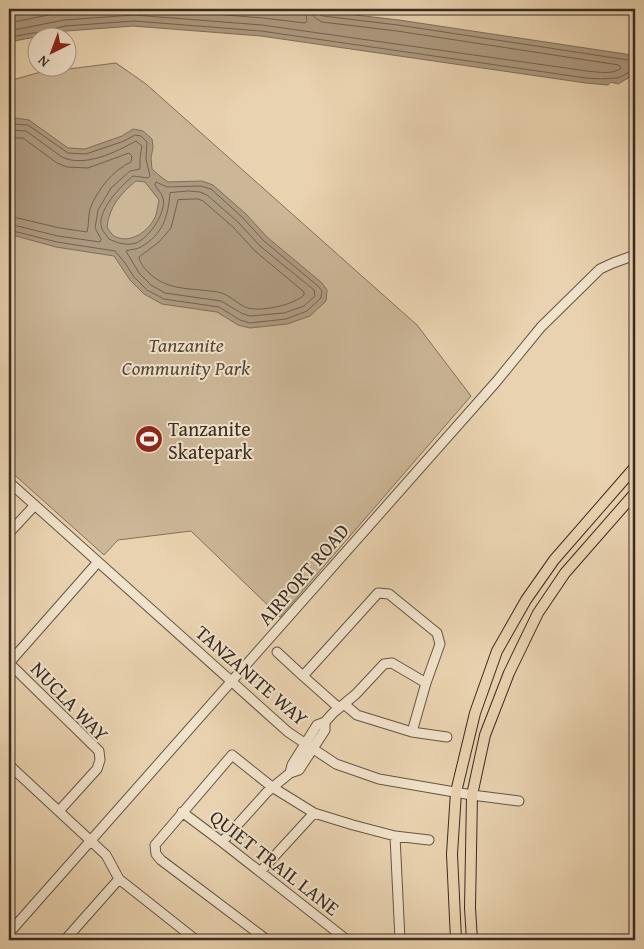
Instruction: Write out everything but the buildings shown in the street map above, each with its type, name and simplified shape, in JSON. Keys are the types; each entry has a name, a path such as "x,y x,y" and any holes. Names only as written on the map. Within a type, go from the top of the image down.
{"main road":[{"path":"456,940 452,854 456,792 475,713 497,651 526,600 554,560 635,467"},
{"path":"472,940 470,908 472,795 485,735 508,673 538,613 565,573 635,493"}],"street":[{"name":"AIRPORT ROAD","path":"9,933 496,382 541,327 600,269 635,255"},
{"name":"TANZANITE WAY","path":"9,482 288,732 336,764 380,778 472,795 519,800"},
{"path":"9,533 35,505"},
{"path":"9,663 98,562"},
{"path":"303,676 378,593 389,594 437,634 440,644 426,683 412,732"},
{"path":"277,652 303,676 357,715 412,732 447,737"},
{"name":"NUCLA WAY","path":"9,663 99,751 100,760 97,769 59,811"},
{"path":"290,773 292,765 304,743 317,725 325,722 356,694 384,664 392,663 426,683"},
{"path":"222,842 272,787 290,773 299,770 325,730 325,722"},
{"path":"267,940 161,860 156,854 155,845 232,754 272,787 314,812 395,836 429,840"},
{"path":"9,765 106,855 119,879 196,940"},
{"name":"QUIET TRAIL LANE","path":"182,812 347,940"},
{"path":"260,872 314,812"},
{"path":"395,836 400,940"},
{"path":"68,940 119,879"}],"green space":[{"name":"Tanzanite Community Park","path":"116,63 146,84 417,325 471,396 280,617 191,531 118,540 104,555 9,470 9,81 28,76 28,78 78,78 78,68"}],"water":[{"path":"9,9 303,9 399,20 632,55 635,60 635,74 618,84 611,82 608,85 586,83 261,36 133,26 78,30 78,28 28,28 28,38 9,42"},
{"path":"15,118 29,120 68,148 85,149 122,136 133,129 143,131 152,139 152,169 168,182 202,181 213,185 246,214 267,237 322,283 327,290 326,301 310,316 287,324 250,328 238,325 217,312 162,304 144,294 130,280 114,256 56,247 9,234 9,120","holes":["136,181 145,182 159,200 153,221 144,231 133,238 126,239 114,236 107,227 113,207 125,190"]}],"place":[{"name":"Tanzanite Skatepark","path":"149,439"}]}
